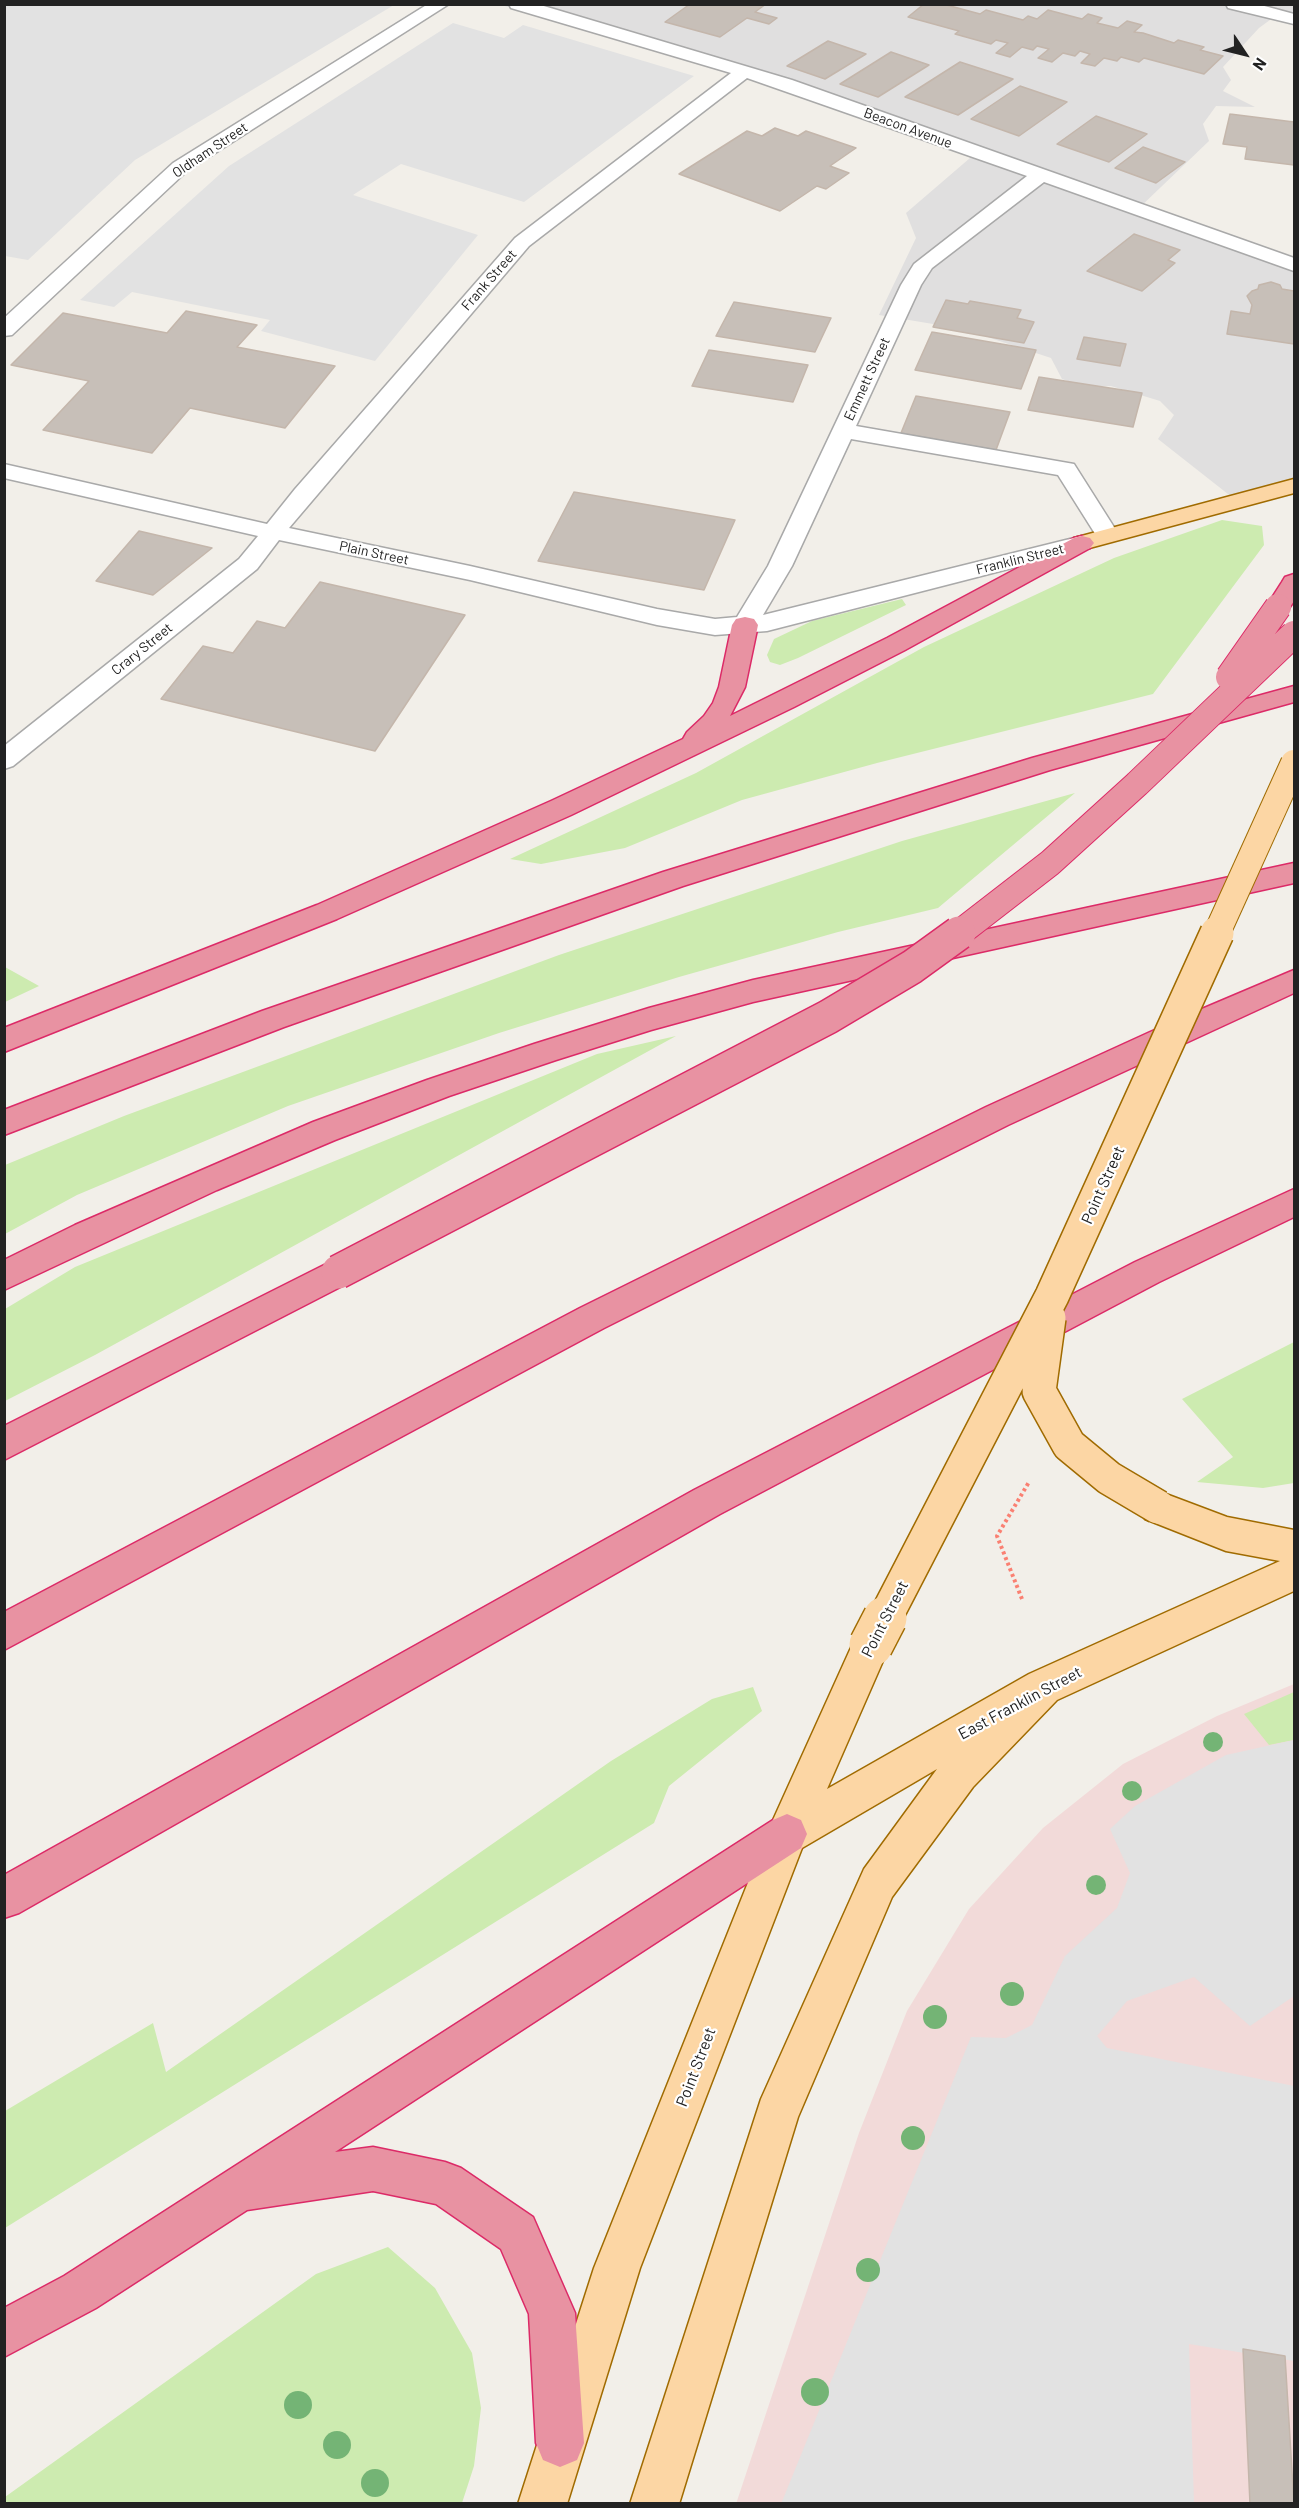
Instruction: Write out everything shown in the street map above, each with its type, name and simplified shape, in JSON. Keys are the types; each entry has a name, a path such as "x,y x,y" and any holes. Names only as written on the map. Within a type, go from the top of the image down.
{"highway":[{"path":"4,1041 214,958 426,869 671,756 886,650 1095,539"},
{"path":"1190,734 1294,582"},
{"path":"671,756 713,722 725,705 732,687 745,625"},
{"path":"4,1444 800,1032 912,967 986,915 1050,863 1294,634"},
{"path":"4,1123 273,1019 661,883 1041,764 1294,694"},
{"path":"4,1276 87,1234 324,1131 438,1088 556,1048 649,1019 753,991 1294,873"},
{"path":"4,1632 592,1318 997,1116 1294,981"},
{"path":"4,1898 707,1502 1147,1272 1294,1202"},
{"path":"4,2334 80,2292 787,1834"},
{"path":"236,2190 373,2169 445,2184 517,2233 552,2313 560,2443"},
{"path":"4,2357 80,2292"}],"main road":[{"name":"Franklin Street","path":"1095,539 1294,486"},
{"name":"Point Street","path":"542,2504 616,2268 787,1834 871,1645 1052,1296 1294,763"},
{"path":"1052,1296 1039,1391 1069,1444 1110,1478 1158,1507 1226,1534 1294,1547"},
{"name":"East Franklin Street","path":"787,1834 1043,1687 1294,1573"},
{"path":"654,2504 777,2115 878,1883 959,1773 1043,1687"}],"street":[{"name":"Oldham Street","path":"4,330 180,167 441,4"},
{"name":"Beacon Avenue","path":"517,4 745,72 1294,265"},
{"path":"1234,4 1294,19"},
{"name":"Frank Street","path":"273,532 522,242 745,72"},
{"name":"Emmett Street","path":"745,625 780,566 911,285 924,264 1041,175"},
{"path":"843,431 1066,468 1095,539"},
{"name":"Plain Street","path":"4,471 273,532 479,574 657,617 714,627 745,625"},
{"name":"Crary Street","path":"4,760 248,564 273,532"},
{"name":"Franklin Street","path":"745,625 766,623 1095,539"}],"path":[{"path":"1022,1599 997,1536 1029,1482"}],"shaded area":[{"path":"4,5 394,5 135,160 28,260 5,256"},
{"path":"501,5 1294,5 1294,21 1274,17 1259,28 1223,67 1231,80 1223,91 1255,107 1216,106 1203,124 1209,141 1137,210 1140,214 1294,269 1294,484 1233,498 1158,439 1174,415 1160,401 1111,386 1084,387 1062,379 1051,358 963,329 879,315 916,238 906,213 970,158 968,153 761,78"},
{"path":"453,23 504,38 523,25 694,76 524,202 401,164 353,195 478,235 375,361 261,331 270,320 132,292 114,307 80,300 229,166"},
{"path":"1294,1684 1294,2503 736,2504 859,2133 907,2011 969,1909 1043,1828 1123,1764 1217,1716"},
{"path":"1294,1740 1294,1996 1250,2026 1194,1977 1127,2001 1097,2036 1107,2048 1294,2086 1294,2361 1189,2344 1194,2503 781,2504 971,2037 1006,2038 1032,2025 1065,1956 1117,1908 1130,1873 1110,1829 1135,1806 1226,1755"}],"green space":[{"path":"1222,520 1262,526 1264,545 1153,694 877,763 742,800 625,848 541,864 510,859 696,773 924,647 1114,558"},
{"path":"902,599 906,605 798,658 780,665 770,662 767,655 774,639 812,621"},
{"path":"1075,793 938,908 838,932 679,977 499,1033 288,1106 77,1195 5,1234 5,1165 124,1116 559,955 902,841"},
{"path":"5,967 39,986 5,1002"},
{"path":"676,1036 95,1355 5,1401 5,1309 75,1267 597,1054"},
{"path":"1294,1342 1294,1483 1263,1488 1197,1482 1233,1457 1182,1399"},
{"path":"753,1687 762,1711 669,1786 654,1823 5,2228 5,2111 153,2023 166,2072 611,1761 712,1699"},
{"path":"1294,1692 1294,1740 1269,1745 1244,1714"},
{"path":"388,2247 435,2288 472,2353 481,2408 474,2466 462,2503 5,2503 5,2497 316,2274"}],"building":[{"path":"690,4 766,4 755,12 777,18 769,24 747,18 720,37 665,22"},
{"path":"924,4 943,4 980,14 986,10 1023,20 1028,16 1037,19 1048,10 1082,19 1088,14 1102,18 1097,23 1118,28 1127,21 1142,25 1134,32 1174,43 1178,40 1204,47 1200,50 1223,56 1204,74 1144,58 1139,62 1121,57 1117,61 1104,58 1095,66 1081,63 1090,54 1080,51 1075,56 1063,53 1052,62 1038,58 1049,49 1037,46 1033,50 1022,47 1010,57 996,53 1008,43 996,40 991,44 955,34 959,31 908,17"},
{"path":"828,41 866,54 825,79 787,66"},
{"path":"891,52 929,65 878,97 840,84"},
{"path":"960,62 1013,79 958,115 905,97"},
{"path":"1020,86 1067,102 1019,136 971,119"},
{"path":"1230,114 1294,122 1294,165 1245,159 1247,147 1223,144"},
{"path":"1096,116 1147,134 1109,162 1057,144"},
{"path":"775,128 798,136 806,131 856,148 830,166 849,173 826,189 817,186 780,211 679,174 747,131 762,136"},
{"path":"1143,147 1185,162 1156,183 1115,168"},
{"path":"1134,234 1180,250 1168,260 1175,263 1142,291 1087,271"},
{"path":"1271,282 1280,285 1282,289 1294,291 1294,344 1227,334 1231,311 1250,314 1252,305 1247,296 1258,289 1259,285"},
{"path":"946,300 968,304 970,301 1021,310 1017,318 1034,322 1024,343 933,327"},
{"path":"734,302 831,318 815,352 716,336"},
{"path":"186,311 257,325 237,347 335,366 285,428 190,408 152,453 43,430 89,381 11,365 63,313 167,333"},
{"path":"932,332 1036,350 1021,389 915,370"},
{"path":"1084,337 1126,344 1120,366 1077,359"},
{"path":"709,350 808,365 793,402 692,386"},
{"path":"1039,377 1142,393 1133,427 1028,410"},
{"path":"916,396 1010,412 996,450 901,433"},
{"path":"574,492 735,520 704,590 538,561"},
{"path":"139,531 212,548 153,595 96,581"},
{"path":"320,582 465,615 375,751 161,699 203,646 233,653 257,621 285,628"},
{"path":"1243,2349 1285,2356 1294,2504 1250,2504"}]}
